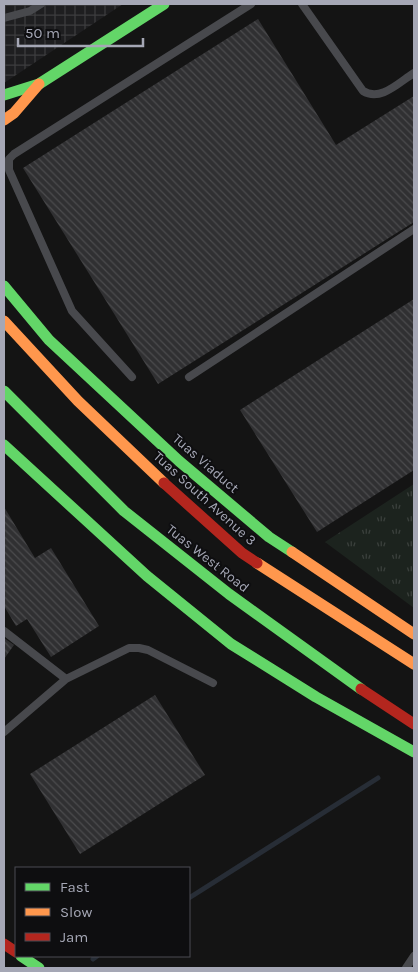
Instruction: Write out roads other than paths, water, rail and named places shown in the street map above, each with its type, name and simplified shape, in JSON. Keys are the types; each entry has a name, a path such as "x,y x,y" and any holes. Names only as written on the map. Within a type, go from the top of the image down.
{"main road":[{"path":"4,95 39,84 164,4"},
{"path":"4,120 14,113 39,84"},
{"name":"Tuas Viaduct","path":"4,286 49,340 179,460 269,537 414,634"},
{"name":"Tuas South Avenue 3","path":"4,321 78,402 157,477 242,553 414,664"},
{"name":"Tuas West Road","path":"4,390 124,512 229,594 344,678 414,724"},
{"path":"4,445 147,576 231,644 316,697 414,752"},
{"path":"4,944 15,951"},
{"path":"22,957 39,968"}],"lane":[{"path":"4,18 30,11 42,4"},
{"path":"132,378 72,311 9,170 9,160 14,154 251,4"},
{"path":"302,4 363,91 368,94 381,94 414,73"},
{"path":"189,377 414,229"},
{"path":"4,631 66,679"},
{"path":"4,732 66,679 129,648 148,650 213,682"},
{"path":"406,968 414,956"}],"waterway":[{"path":"190,897 378,778"}]}
